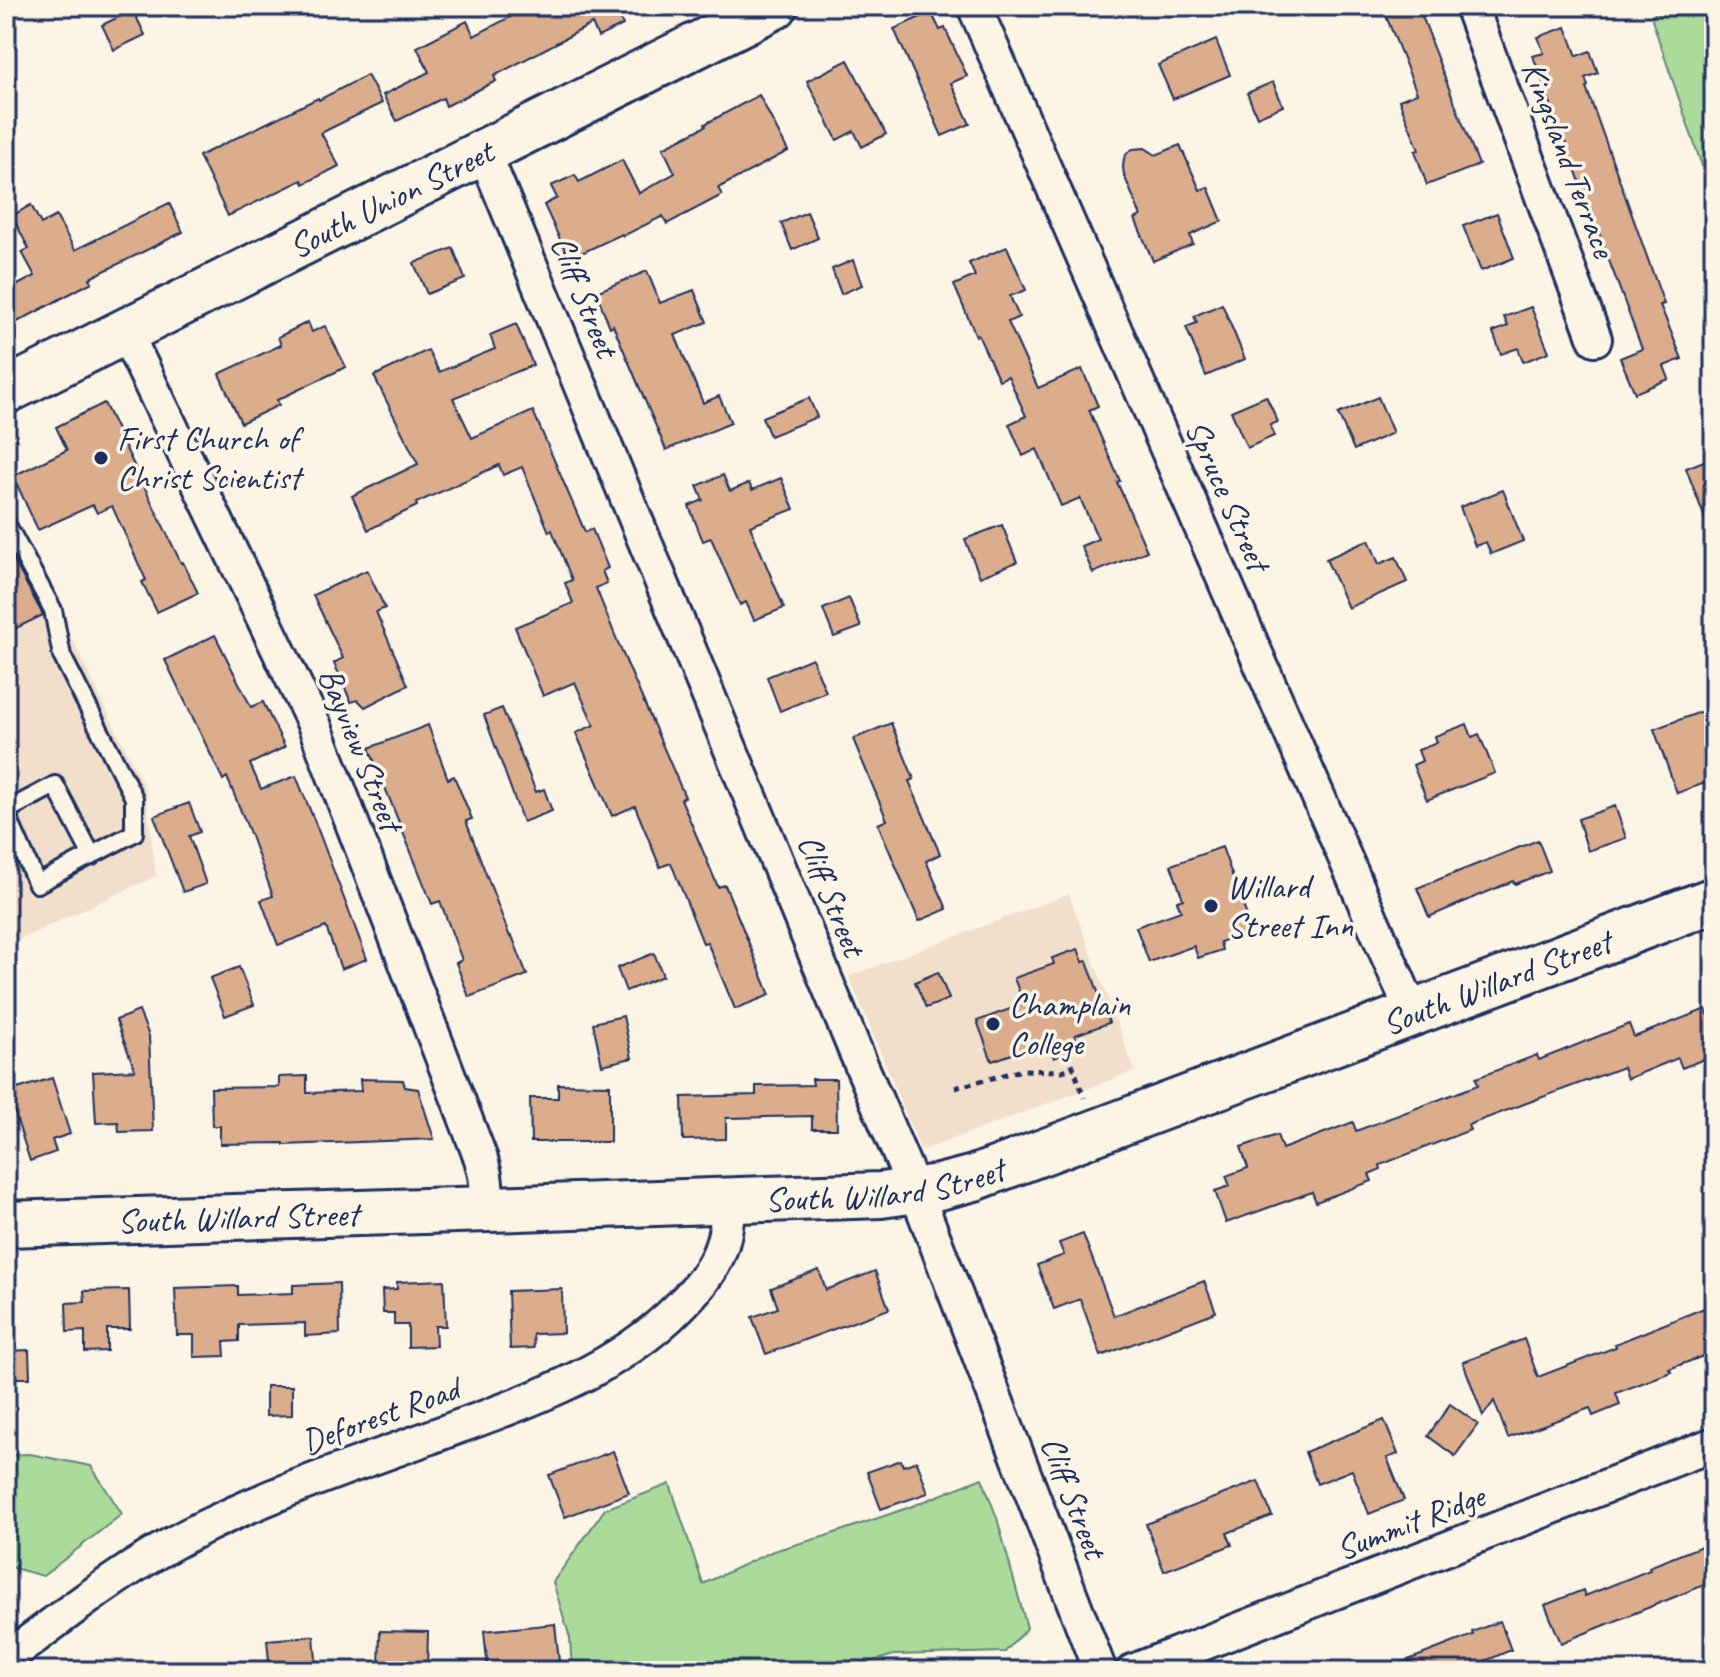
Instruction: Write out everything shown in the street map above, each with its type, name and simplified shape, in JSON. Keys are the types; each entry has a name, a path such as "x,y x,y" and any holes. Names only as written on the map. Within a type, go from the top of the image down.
{"main road":[{"name":"South Union Street","path":"6,391 775,6"},
{"name":"South Willard Street","path":"6,1224 729,1201 915,1191 974,1178 1714,900"}],"street":[{"name":"Spruce Street","path":"974,6 1413,1014"},
{"name":"Kingsland Terrace","path":"1471,6 1595,339"},
{"name":"Cliff Street","path":"484,152 915,1191 1100,1671"},
{"name":"Bayview Street","path":"125,331 314,724 481,1159 489,1209"},
{"name":"Deforest Road","path":"6,1659 122,1575 200,1529 265,1499 556,1389 617,1356 670,1316 705,1278 721,1249 729,1201"},
{"name":"Summit Ridge","path":"1133,1671 1714,1444"}],"lane":[{"path":"6,523 53,610 62,656 134,798 134,833 92,856 37,884 6,812 55,785 92,856"}],"path":[{"path":"1068,1052 1084,1098"},
{"path":"955,1088 1022,1070 1061,1071 1074,1068"}],"shaded area":[{"path":"6,502 146,791 156,876 16,941 6,919"},
{"path":"1714,614 1714,654 1701,619"},
{"name":"Champlain College","path":"1069,894 1135,1071 921,1151 849,976"}],"green space":[{"path":"1658,6 1714,6 1714,201 1652,20"},
{"path":"30,1454 91,1466 122,1514 43,1576 6,1566 6,1455"},
{"path":"982,1478 997,1518 1027,1628 1005,1652 894,1655 837,1671 572,1671 570,1638 553,1582 605,1509 670,1484 703,1584 773,1551 913,1506"}],"building":[{"path":"531,6 627,6 616,12 623,25 598,37 592,24 494,76 496,81 446,106 443,98 397,121 383,95 429,72 417,47 467,21 474,36"},
{"path":"1382,6 1418,6 1479,165 1427,185 1415,151 1419,150 1399,100 1417,93"},
{"path":"133,10 145,35 114,50 102,25"},
{"path":"931,12 940,30 945,28 967,76 951,83 970,124 942,136 894,29"},
{"path":"1566,27 1577,56 1590,51 1598,73 1585,78 1586,87 1664,304 1660,305 1682,359 1664,366 1669,379 1635,393 1620,358 1642,349 1533,56 1544,53 1538,37"},
{"path":"1216,40 1230,75 1173,99 1158,65"},
{"path":"848,60 886,134 862,147 854,131 837,140 807,81"},
{"path":"367,75 382,103 321,133 339,166 304,184 302,180 228,216 199,156"},
{"path":"1273,82 1283,106 1257,117 1247,93"},
{"path":"759,95 788,151 718,188 722,195 667,224 663,216 569,259 544,205 557,198 551,186 575,175 579,182 622,160 639,193 675,173 663,148"},
{"path":"1180,145 1200,190 1208,187 1222,221 1190,235 1193,244 1153,261 1135,219 1141,216 1124,175 1124,158 1133,149 1145,148 1156,155"},
{"path":"169,203 183,232 90,278 92,282 6,328 6,291 35,276 22,252 29,249 12,216 31,205 41,224 56,216 75,250"},
{"path":"807,212 818,238 792,250 781,223"},
{"path":"1497,213 1514,258 1481,271 1463,226"},
{"path":"1007,247 1026,290 1010,296 1019,317 1008,322 1038,388 1082,369 1098,406 1089,410 1147,551 1093,573 1081,546 1098,539 1080,498 1061,506 1037,449 1023,456 1009,424 1026,416 1008,376 999,380 954,285 975,276 969,263"},
{"path":"453,248 465,279 427,294 414,263"},
{"path":"853,260 862,285 841,294 832,269"},
{"path":"647,271 660,303 694,290 707,322 675,335 703,403 719,396 731,423 666,450 596,292"},
{"path":"1222,304 1245,359 1206,376 1186,327 1197,323 1194,316"},
{"path":"1531,307 1549,352 1523,362 1518,348 1501,354 1493,332 1508,326 1504,317"},
{"path":"308,322 312,332 325,326 346,367 277,400 279,405 241,423 219,374 281,345 278,337"},
{"path":"516,324 533,365 453,398 472,438 533,411 585,532 592,529 608,568 602,571 607,583 596,588 685,797 681,799 718,887 725,885 770,995 735,1009 707,942 703,943 671,863 660,867 635,806 612,816 576,733 594,725 575,682 543,696 515,627 573,603 565,583 572,580 522,467 503,475 499,465 416,503 417,506 368,530 352,496 418,464 374,376 428,350 439,372 495,349 490,335"},
{"path":"1266,396 1278,422 1270,425 1274,436 1247,448 1231,411"},
{"path":"1378,397 1393,433 1354,450 1338,414"},
{"path":"809,398 817,417 770,436 762,417"},
{"path":"104,403 198,593 157,612 112,506 97,513 93,505 38,530 13,476 67,450 56,427"},
{"path":"1714,457 1714,536 1712,537 1686,468"},
{"path":"723,475 730,491 749,483 752,490 781,478 794,509 750,526 784,608 754,620 746,602 740,605 711,538 703,541 689,506 703,500 697,486"},
{"path":"1503,490 1523,541 1491,554 1486,542 1475,546 1460,507"},
{"path":"1002,525 1017,562 980,577 965,539"},
{"path":"1369,540 1379,564 1396,557 1407,582 1348,608 1326,559"},
{"path":"6,546 43,615 6,633"},
{"path":"367,570 385,608 376,612 408,685 365,707 358,700 351,702 334,663 343,658 313,595"},
{"path":"849,598 861,627 834,637 823,609"},
{"path":"215,635 251,707 263,702 285,747 250,764 261,789 296,776 367,959 341,969 326,927 278,945 261,900 273,896 248,828 227,777 223,780 165,660"},
{"path":"812,658 826,692 780,711 767,677"},
{"path":"1714,707 1714,780 1677,793 1654,729"},
{"path":"502,708 536,792 544,789 552,811 523,822 484,715"},
{"path":"891,723 914,779 909,781 940,854 926,861 947,909 919,921 878,824 887,820 853,739"},
{"path":"1467,724 1472,737 1479,734 1495,773 1427,800 1413,765 1422,761 1418,750 1437,743 1435,736"},
{"path":"428,725 448,779 454,776 472,819 466,821 527,975 469,997 456,963 462,960 440,901 432,904 369,748"},
{"path":"189,803 200,832 189,836 206,884 183,892 154,816"},
{"path":"1615,806 1626,838 1588,851 1578,819"},
{"path":"1538,840 1550,871 1515,884 1513,881 1429,917 1417,888"},
{"name":"Willard Street Inn","path":"1222,847 1252,930 1220,942 1222,950 1198,958 1194,946 1149,962 1136,927 1181,911 1177,901 1183,899 1171,865"},
{"path":"1078,949 1083,962 1087,961 1109,1023 1075,1035 1079,1048 1054,1058 1049,1046 1040,1049 1038,1045 992,1061 977,1021 1024,1004 1014,978 1054,964 1052,958"},
{"path":"654,953 663,976 626,991 617,968"},
{"path":"239,967 254,1005 225,1016 210,978"},
{"path":"938,972 949,999 926,1008 915,982"},
{"path":"1706,1009 1714,1029 1714,1055 1682,1068 1678,1058 1627,1079 1623,1067 1468,1125 1470,1130 1380,1165 1381,1169 1369,1174 1372,1181 1316,1202 1312,1192 1226,1223 1215,1191 1230,1186 1226,1176 1248,1168 1241,1147 1277,1135 1282,1149 1353,1122 1356,1131 1478,1085 1476,1078 1537,1055 1539,1060 1629,1024 1634,1037"},
{"path":"139,1011 149,1036 153,1131 119,1132 118,1122 96,1123 93,1072 135,1070 116,1020"},
{"path":"623,1016 632,1058 602,1065 593,1023"},
{"path":"307,1076 307,1093 361,1091 360,1079 403,1080 405,1087 418,1089 434,1139 284,1145 220,1144 220,1126 212,1126 211,1088 279,1087 279,1077"},
{"path":"52,1078 70,1134 52,1140 56,1152 30,1161 8,1092"},
{"path":"812,1079 836,1079 837,1129 812,1129 812,1116 726,1118 726,1139 683,1140 682,1097 756,1095 756,1086 813,1085"},
{"path":"558,1084 610,1085 610,1142 531,1142 530,1098 558,1098"},
{"path":"1083,1234 1114,1316 1204,1281 1216,1312 1101,1356 1080,1299 1054,1309 1037,1265 1064,1255 1059,1243"},
{"path":"819,1270 826,1290 875,1271 889,1309 766,1354 752,1317 778,1308 771,1288"},
{"path":"444,1280 446,1326 435,1326 436,1346 408,1347 408,1325 394,1325 394,1313 383,1313 382,1290 397,1289 397,1282"},
{"path":"339,1283 340,1334 305,1336 305,1323 239,1325 239,1341 224,1342 225,1356 194,1357 194,1335 177,1335 175,1288 238,1286 238,1295 293,1293 293,1285"},
{"path":"562,1289 563,1333 533,1334 534,1348 510,1349 508,1291"},
{"path":"129,1290 130,1329 107,1329 107,1351 85,1352 85,1331 67,1332 66,1303 85,1302 84,1291"},
{"path":"1714,1304 1714,1352 1616,1393 1620,1405 1593,1416 1590,1408 1508,1438 1494,1401 1483,1416 1463,1362 1524,1339 1538,1377"},
{"path":"29,1350 30,1378 6,1378 6,1351"},
{"path":"266,1386 292,1386 292,1415 266,1416"},
{"path":"1450,1404 1478,1424 1455,1456 1428,1436"},
{"path":"1384,1420 1398,1454 1387,1458 1404,1500 1369,1514 1352,1470 1317,1484 1305,1452"},
{"path":"613,1451 629,1493 565,1517 549,1475"},
{"path":"901,1460 903,1466 917,1461 928,1493 881,1509 867,1472"},
{"path":"1258,1481 1272,1516 1227,1533 1232,1545 1164,1571 1146,1524"},
{"path":"1709,1543 1714,1555 1714,1581 1561,1643 1545,1605 1583,1590 1585,1596"},
{"path":"1500,1621 1511,1650 1485,1661 1489,1671 1385,1671 1473,1635 1472,1632"},
{"path":"555,1624 560,1671 488,1671 484,1631"},
{"path":"380,1631 428,1632 427,1671 379,1671"},
{"path":"314,1636 317,1671 270,1671 267,1640"}],"place":[{"name":"First Church of Christ Scientist","path":"101,458"},
{"name":"Willard Street Inn","path":"1211,906"},
{"name":"Champlain College","path":"993,1024"}]}
